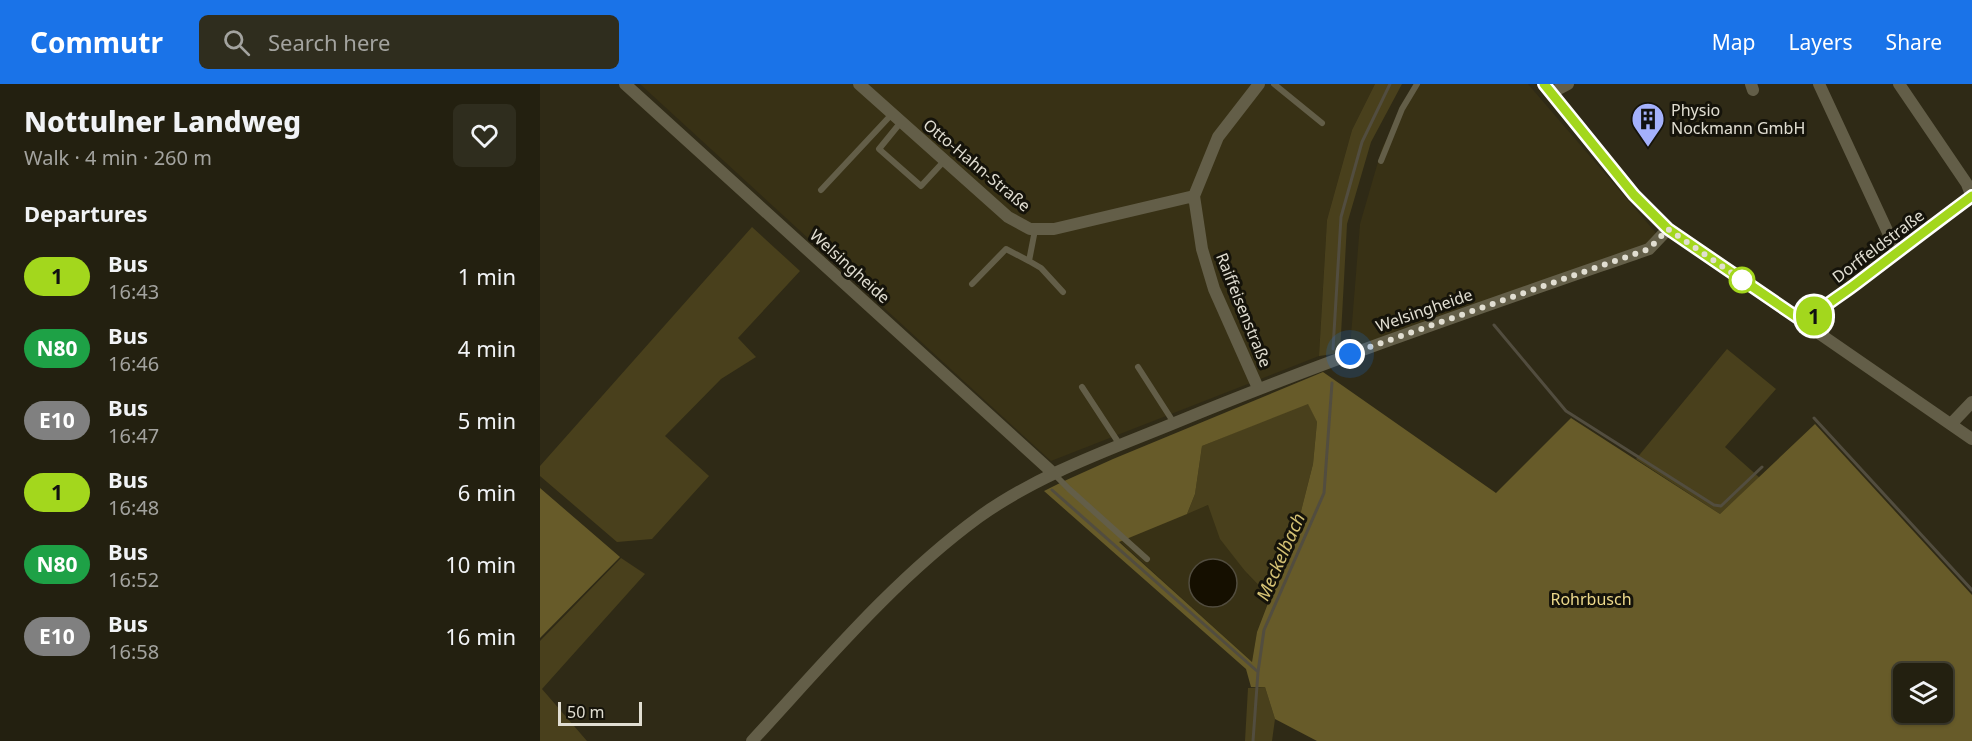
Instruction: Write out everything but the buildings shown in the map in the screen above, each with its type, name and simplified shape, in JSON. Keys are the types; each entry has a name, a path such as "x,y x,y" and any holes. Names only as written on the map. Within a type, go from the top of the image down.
{"street":[{"name":"Welsingheide","path":"625,84 1053,473"},
{"name":"Otto-Hahn-Straße","path":"859,84 1008,217 1030,229 1054,229 1194,196"},
{"path":"1194,196 1218,137 1259,84"},
{"path":"1569,84 1548,89 1634,195 1668,229 1972,439"},
{"path":"1819,84 1897,252"},
{"path":"1899,84 1967,184 1972,197"},
{"name":"Raiffeisenstraße","path":"1194,196 1202,249 1214,289 1258,388"},
{"name":"Dorffeldstraße","path":"1807,324 1817,311 1972,197"},
{"name":"Welsingheide","path":"752,741 886,597 929,556 992,508 1022,489 1053,473 1258,388 1649,249 1668,229"},
{"path":"1951,424 1972,402"}],"lane":[{"path":"1274,84 1322,123"},
{"path":"1381,161 1402,109 1417,84"},
{"path":"897,117 879,149 887,157 921,186 945,160"},
{"path":"821,190 897,117"},
{"path":"1029,261 1036,229"},
{"path":"972,284 1006,249 1041,268 1063,292"},
{"path":"1138,367 1174,423"},
{"path":"1082,387 1120,445"},
{"name":"Welsingheide","path":"1053,473 1148,559"}],"shaded area":[{"path":"640,84 1375,84 1352,130 1327,220 1319,356 1051,461"},
{"path":"1375,84 1402,84 1371,142 1347,224 1340,353 1319,356 1327,220 1352,130"},
{"path":"1417,84 1528,84 1662,240 1350,348 1360,224 1382,148"},
{"path":"752,227 800,271 738,338 756,357 721,379 665,436 709,476 652,539 617,542 540,476 540,466"},
{"path":"1727,349 1776,389 1725,447 1760,478 1720,514 1636,459"},
{"path":"1308,403 1317,422 1313,464 1297,527 1270,597 1245,571 1220,539 1208,505 1187,514 1195,494 1202,446"},
{"path":"1208,505 1245,571 1270,597 1257,632 1252,662 1119,541"},
{"path":"621,558 645,574 542,689 587,741 540,741 540,641"},
{"path":"1208,559 1218,559 1230,566 1237,578 1237,588 1230,600 1218,607 1208,607 1193,596 1189,588 1189,578 1200,563"},
{"path":"1265,687 1275,719 1272,741 1245,741 1248,688"}],"green space":[{"name":"Rohrbusch","path":"1323,372 1496,493 1571,418 1720,514 1815,424 1972,595 1972,741 1317,741 1275,719 1265,687 1251,687 1246,669 1044,491","holes":["1308,404 1317,422 1313,464 1297,527 1257,632 1252,662 1119,542 1187,514 1195,494 1202,446"]},
{"path":"540,488 620,557 540,638"}],"waterway":[{"name":"Meckelbach","path":"1333,349 1341,217 1362,142 1390,84"},
{"path":"1494,325 1566,411 1714,505 1721,506 1762,467"},
{"name":"Meckelbach","path":"1253,741 1258,672 1264,630 1324,493 1332,383"},
{"path":"1814,418 1972,590"},
{"path":"1052,490 1257,671"}],"bus line":[{"name":"1","path":"1544,84 1634,195 1668,229 1807,324 1817,311 1972,196"}],"place":[{"name":"Physio Nockmann GmbH","path":"1648,148"}],"route":[{"path":"1350,354 1649,249 1668,229 1742,280"}]}
